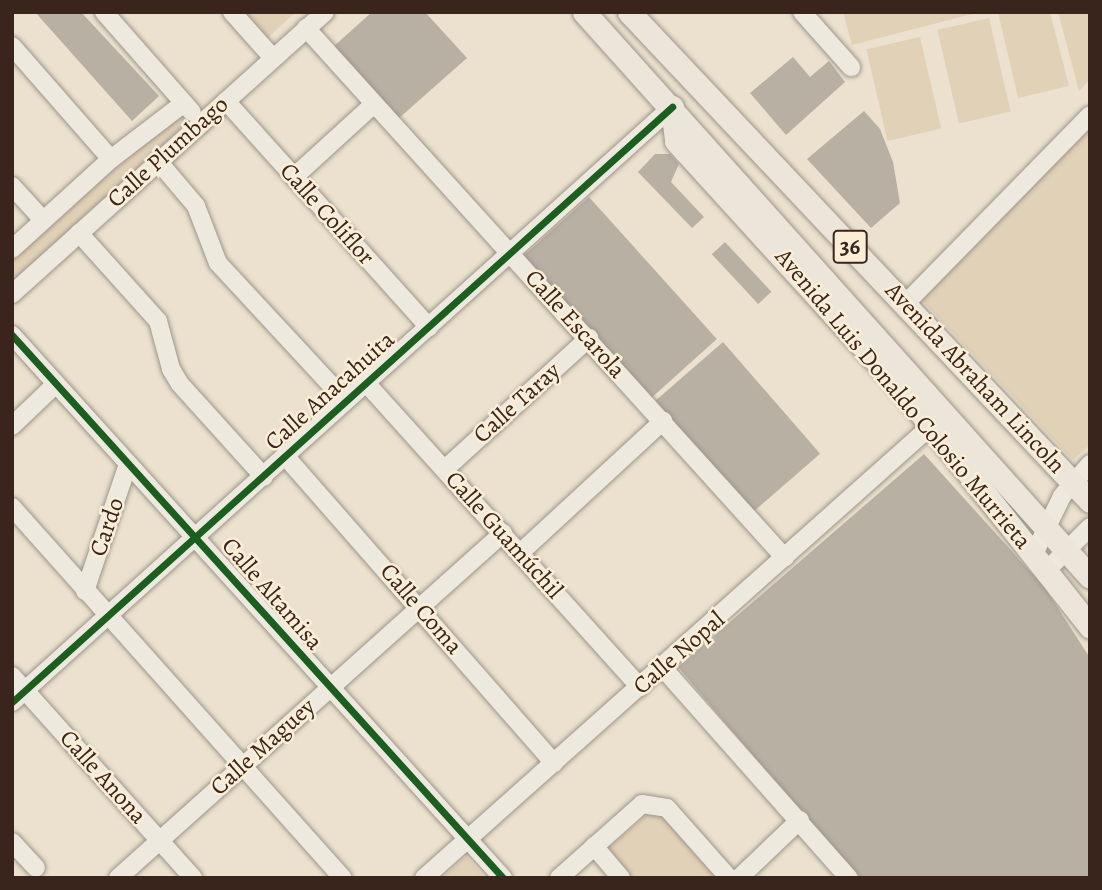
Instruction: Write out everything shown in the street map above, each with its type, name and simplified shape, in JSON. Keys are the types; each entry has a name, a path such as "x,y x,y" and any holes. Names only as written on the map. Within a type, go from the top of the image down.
{"main road":[{"name":"36","path":"584,12 895,355 1090,577"},
{"name":"Avenida Abraham Lincoln","path":"629,12 1090,501"},
{"name":"Avenida Luis Donaldo Colosio Murrieta","path":"672,107 676,141 905,393 1090,625"},
{"path":"782,229 793,267"},
{"path":"895,355 905,393"}],"street":[{"path":"104,12 201,122"},
{"path":"232,12 274,58"},
{"name":"Calle Plumbago","path":"12,294 325,12"},
{"path":"802,12 851,68"},
{"name":"Calle Escarola","path":"306,28 785,558"},
{"path":"12,46 111,159"},
{"name":"Calle Coliflor","path":"226,101 429,327"},
{"name":"Calle Plumbago","path":"12,249 111,159 184,103"},
{"path":"294,177 374,104"},
{"name":"Calle Anacahuita","path":"19,696 672,107"},
{"path":"905,304 1090,115"},
{"path":"158,161 196,206 218,263 346,401"},
{"path":"12,186 43,220"},
{"path":"79,233 158,321 171,369 180,384 264,477"},
{"name":"Calle Altamisa","path":"12,335 503,878"},
{"name":"Calle Taray","path":"445,469 589,338"},
{"path":"12,426 56,384"},
{"name":"Calle Guamúchil","path":"367,384 640,687"},
{"path":"520,553 663,421"},
{"name":"Calle Nopal","path":"424,878 663,668 931,426"},
{"name":"Calle Coma","path":"286,457 554,763"},
{"name":"Cardo","path":"85,591 128,464"},
{"path":"1041,561 1046,527 1073,481 1090,464"},
{"path":"12,508 342,878"},
{"path":"1041,561 1066,551 1090,527"},
{"name":"Calle Maguey","path":"118,878 503,533"},
{"path":"663,668 849,878"},
{"name":"Calle Anona","path":"12,676 19,696 193,878"},
{"path":"559,878 630,810 656,804 680,818 729,878"},
{"path":"739,878 800,820"},
{"path":"12,842 36,868"},
{"path":"594,846 621,878"}],"shaded area":[{"path":"238,12 296,12 264,41"},
{"path":"843,12 980,12 852,45"},
{"path":"998,12 1050,12 1069,86 1018,98"},
{"path":"1058,12 1090,12 1090,79 1079,91"},
{"path":"989,18 1011,112 959,123 937,30"},
{"path":"920,37 941,129 888,141 866,49"},
{"path":"173,116 186,117 188,128 12,287 12,257"},
{"path":"1090,124 1090,445 1073,460 921,299"},
{"path":"656,807 717,878 631,878 607,849"},
{"path":"466,856 485,878 442,878"}],"building":[{"path":"35,12 81,12 159,96 132,121"},
{"path":"372,12 425,12 467,58 398,119 333,47"},
{"path":"793,57 810,77 829,61 845,82 786,135 750,93"},
{"path":"864,111 880,129 893,162 900,203 871,228 807,159"},
{"path":"655,154 670,154 679,164 671,182 704,217 692,228 638,172"},
{"path":"589,197 717,339 651,398 523,257"},
{"path":"725,242 771,292 758,304 712,254"},
{"path":"723,342 820,454 752,513 655,401"},
{"path":"924,454 1045,588 1090,658 1090,878 857,878 678,667"}],"cycle path":[{"path":"12,702 672,107"},
{"path":"12,335 503,878"}]}
